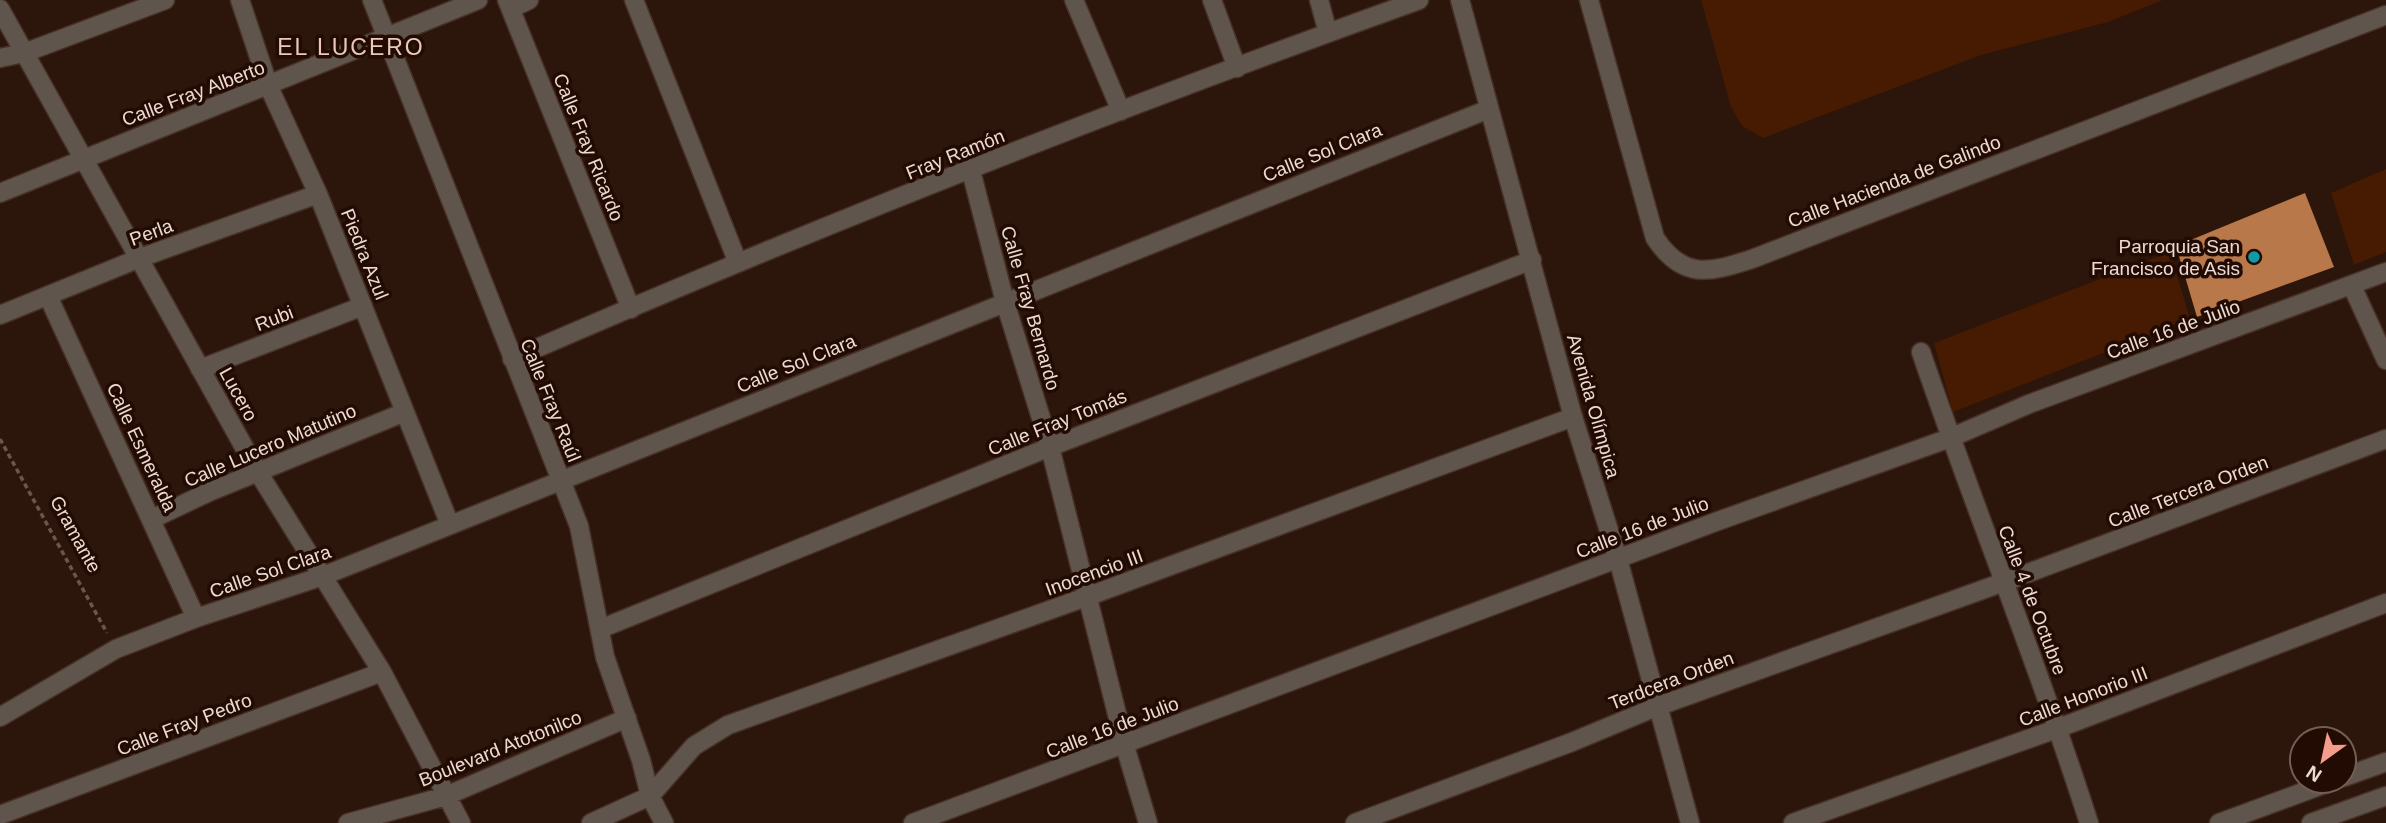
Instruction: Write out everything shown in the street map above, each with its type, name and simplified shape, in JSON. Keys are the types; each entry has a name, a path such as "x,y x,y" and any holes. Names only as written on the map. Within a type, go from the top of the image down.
{"street":[{"path":"0,58 24,53 165,0"},
{"name":"Piedra Azul","path":"240,0 270,86 318,194 450,525"},
{"name":"Calle Fray Raúl","path":"372,0 579,526 605,657 650,796 664,823"},
{"name":"Calle Fray Alberto","path":"0,193 136,135 270,86 478,0"},
{"path":"510,4 529,0"},
{"path":"634,0 738,263"},
{"path":"1074,0 1121,111"},
{"path":"1212,0 1237,68"},
{"path":"1319,0 1328,33"},
{"name":"Fray Ramón","path":"512,359 738,263 1121,111 1419,0"},
{"name":"Avenida Olímpica","path":"1460,0 1573,417 1618,559 1656,707 1690,823"},
{"name":"Calle Hacienda de Galindo","path":"1588,0 1656,238 1667,256 1684,266 1702,271 1752,259 2386,15"},
{"name":"Calle Fray Ricardo","path":"510,4 631,309"},
{"name":"Lucero","path":"0,9 258,472 382,672 461,823"},
{"name":"Calle Sol Clara","path":"0,717 116,649 196,618 323,576 1489,109"},
{"name":"Calle Fray Bernardo","path":"971,171 1005,302 1050,447 1086,597 1148,823"},
{"name":"Perla","path":"0,315 140,258 318,194"},
{"name":"Calle Fray Tomás","path":"600,629 1050,447 1532,260"},
{"name":"Calle 16 de Julio","path":"914,823 1618,559 1950,438 2029,404 2386,272"},
{"path":"2352,286 2386,360"},
{"name":"Calle Esmeralda","path":"48,296 196,618"},
{"name":"Rubi","path":"200,369 363,306"},
{"name":"Calle 4 de Octubre","path":"1922,352 1950,438 2059,728 2090,823"},
{"name":"Calle Lucero Matutino","path":"152,519 405,412"},
{"name":"Inocencio III","path":"650,796 694,746 728,725 1086,597 1573,417"},
{"name":"Calle Tercera Orden","path":"2004,582 2386,439"},
{"name":"Terdcera Orden","path":"1355,823 1573,742 1656,707 2004,582"},
{"name":"Calle Honorio III","path":"1793,823 2059,728 2386,603"},
{"name":"Calle Fray Pedro","path":"0,815 382,672"},
{"name":"Boulevard Atotonilco","path":"348,823 446,796 626,718"},
{"path":"2358,772 2386,762"},
{"path":"2219,823 2295,795"},
{"path":"591,823 650,796"},
{"path":"2311,823 2386,796"}],"path":[{"name":"Gramante","path":"0,439 116,649"}],"shaded area":[{"path":"1701,0 2163,0 2108,22 1981,55 1763,138 1742,126 1731,107"},
{"path":"2386,169 2386,252 2354,265 2331,193"},
{"path":"2170,252 2190,319 1953,412 1934,343"}],"building":[{"name":"Parroquia San Francisco de Asis","path":"2305,193 2334,267 2197,317 2176,246"}],"place":[{"name":"Parroquia San Francisco de Asis","path":"2254,257"}],"district":[{"name":"EL LUCERO","path":"351,47"}]}
